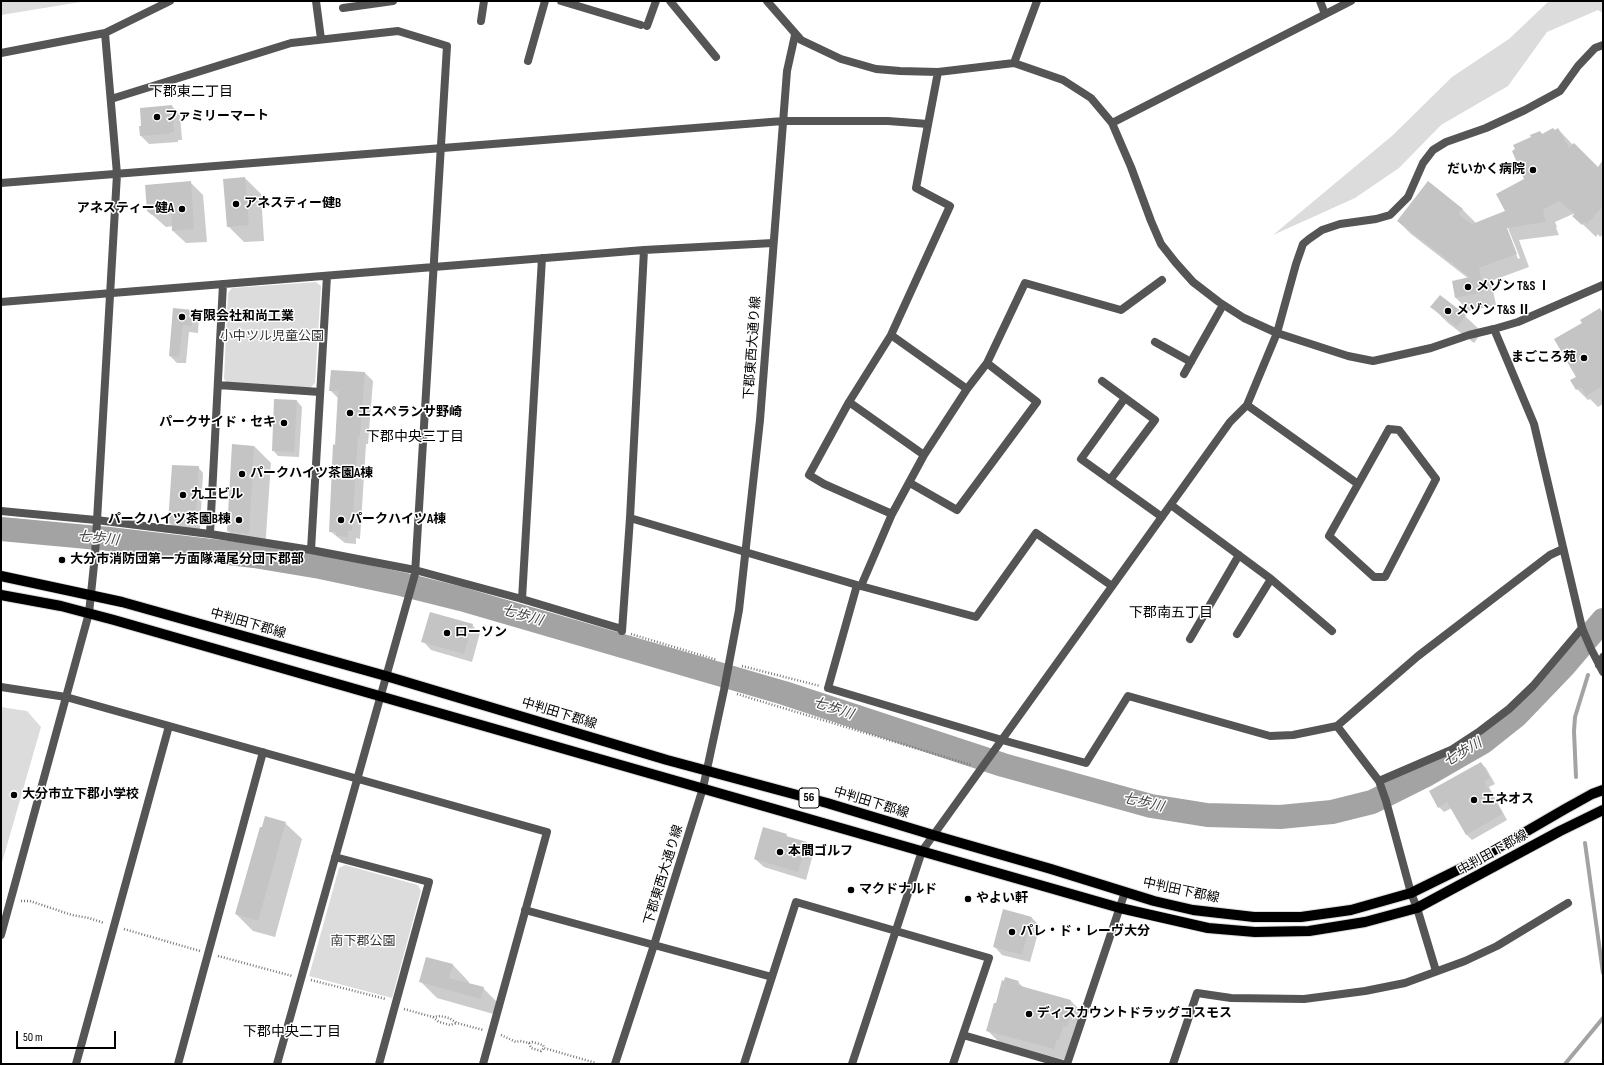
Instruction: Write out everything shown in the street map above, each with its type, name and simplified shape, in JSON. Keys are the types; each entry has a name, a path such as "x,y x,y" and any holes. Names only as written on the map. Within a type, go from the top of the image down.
{"main road":[{"name":"中判田下郡線","path":"1,576 122,602 386,676 707,771 827,803 1125,892 1193,910 1254,917 1301,917 1351,910 1411,893 1472,863 1592,794 1603,790"},
{"name":"中判田下郡線","path":"1,595 90,613 1120,908 1208,928 1255,932 1309,931 1366,922 1417,908 1560,831 1603,810"}],"street":[{"path":"1,52 105,33 170,1"},
{"path":"316,1 321,39"},
{"path":"342,8 393,1"},
{"path":"481,21 484,1"},
{"path":"528,62 545,1"},
{"path":"561,1 644,25 656,1"},
{"path":"670,1 716,57"},
{"path":"767,1 794,35 812,47 841,59 876,69 938,72 1014,62 1063,80 1091,98 1112,123 1161,244 1193,282 1223,305 1244,318 1276,333 1348,356 1373,361 1431,348 1469,335 1518,322 1603,285"},
{"path":"1014,62 1037,1"},
{"path":"1320,1 1325,14"},
{"path":"1112,123 1351,1"},
{"path":"111,99 290,43 398,31 447,46 415,572 277,1064"},
{"path":"1,935 90,613 95,555 117,174 105,33"},
{"name":"下郡東西大通り線","path":"615,1064 703,788 739,610 760,420 787,71 794,35"},
{"path":"852,1064 922,851 1230,422 1247,405 1276,333 1297,259 1303,244 1322,230 1340,224 1376,219 1390,215 1408,197 1424,164 1433,150 1446,142 1486,128 1525,110 1560,91 1578,66 1595,48 1603,45"},
{"path":"892,514 824,484 809,475 849,402 891,335 950,206 916,188 938,72"},
{"path":"1,183 783,121 888,121 928,124"},
{"path":"1,309 1,302 644,250 773,243"},
{"path":"1,511 210,534 311,550 415,572 522,599 622,630 630,518 644,250"},
{"path":"522,599 542,258"},
{"path":"311,550 327,276"},
{"path":"1162,280 1121,310 1025,284 987,363 967,389 924,455 892,514 859,586 828,688 1000,742 1086,763 1128,696 1270,736 1293,735 1337,726 1425,651 1550,555 1563,549"},
{"path":"210,534 223,284"},
{"path":"1184,374 1223,305"},
{"path":"1494,329 1534,424 1582,629 1590,649 1601,668"},
{"path":"891,335 967,389"},
{"path":"1155,342 1191,362"},
{"path":"910,483 957,510 1037,402 987,363"},
{"path":"1102,381 1155,420 1110,480"},
{"path":"218,385 320,392"},
{"path":"1125,398 1082,459 1162,517"},
{"path":"849,402 924,455"},
{"path":"1247,405 1358,484"},
{"path":"1389,429 1399,430 1436,479 1386,577 1374,577 1329,536 1358,484 1389,429"},
{"path":"1171,505 1271,579 1332,631"},
{"path":"630,518 859,586 976,617 1036,533 1112,586"},
{"path":"1190,639 1239,555"},
{"path":"1237,634 1271,579"},
{"path":"1380,784 1451,750 1510,709 1533,686 1582,629"},
{"path":"1601,668 1603,657"},
{"path":"1,687 66,697 547,832 483,1064"},
{"path":"76,1064 169,726"},
{"path":"1337,726 1380,784 1411,893 1436,971"},
{"path":"178,1064 263,752"},
{"path":"335,857 429,882 379,1064"},
{"path":"1067,1064 1125,892"},
{"path":"744,1064 796,902 989,958 953,1064"},
{"path":"1173,1064 1197,993 1231,998 1304,999 1333,996 1405,983 1465,961 1496,946 1568,903"},
{"path":"525,910 772,977"},
{"path":"963,1035 1063,1064"}],"path":[{"path":"622,630 717,660"},
{"path":"742,666 828,688"},
{"path":"737,694 982,767"},
{"path":"20,900 72,915 89,918 109,925"},
{"path":"120,928 202,952"},
{"path":"214,955 297,977"},
{"path":"307,979 392,1001"},
{"path":"402,1008 433,1017 439,1022 450,1026 457,1024"},
{"path":"433,1017 440,1016 449,1018 457,1024 487,1032"},
{"path":"497,1035 505,1036 508,1040 516,1042 532,1042 543,1045 544,1048 596,1063"},
{"path":"529,1043 531,1048 540,1051 544,1048"}],"green space":[{"path":"1,1 87,1 1,15"},
{"path":"1549,1 1603,1 1603,13 1598,10 1547,32 1508,86 1441,125 1399,168 1355,198 1273,235 1393,135 1452,77 1509,39"},
{"name":"小中ツル児童公園","path":"316,282 321,286 315,383 310,388 228,383 224,379 228,293 232,288"},
{"name":"大分市立下郡小学校","path":"1,707 27,711 41,727 1,866"},
{"name":"南下郡公園","path":"345,865 418,885 421,891 392,998 309,976 339,868"}],"building":[{"name":"ファミリーマート","path":"172,105 174,132 170,132 170,134 140,136 140,108"},
{"path":"1553,128 1555,130 1558,128 1569,148 1574,143 1598,167 1603,160 1603,206 1587,224 1584,222 1582,225 1572,216 1575,214 1559,201 1543,209 1545,214 1543,215 1547,222 1507,228 1517,254 1479,268 1484,292 1455,298 1452,281 1470,277 1397,221 1428,181 1463,209 1458,214 1472,224 1505,211 1496,194 1524,179 1512,151 1515,149 1513,145 1531,137 1530,135 1540,131 1542,134"},
{"name":"アネスティー健B","path":"245,177 249,225 227,227 223,179"},
{"path":"191,181 194,229 172,231 171,212 152,215 147,211 145,185"},
{"name":"メゾン T&S Ⅱ","path":"1440,295 1466,315 1457,327 1430,307"},
{"path":"173,308 193,310 192,326 183,325 179,357 169,356"},
{"name":"まごころ苑","path":"1600,308 1603,314 1603,386 1586,396 1581,387 1576,390 1570,380 1576,377 1554,339 1582,323 1580,320"},
{"path":"331,370 365,372 360,436 358,436 352,531 348,531 348,537 336,536 336,532 329,532 333,444 335,445 338,391 329,391"},
{"name":"パークサイド・セキ","path":"274,399 297,400 294,452 272,451"},
{"name":"パークハイツ茶園A棟","path":"232,444 254,446 249,534 227,531"},
{"name":"九工ビル","path":"172,465 199,466 195,525 168,523"},
{"name":"ローソン","path":"430,612 473,624 464,654 421,642"},
{"path":"1481,762 1490,778 1484,782 1503,814 1466,835 1447,802 1438,808 1429,791"},
{"path":"265,816 286,822 258,921 235,914 260,827 262,827"},
{"name":"本間ゴルフ","path":"763,827 807,842 798,872 754,859"},
{"name":"パレ・ド・レーヴ大分","path":"1003,909 1032,917 1022,955 993,947"},
{"path":"426,957 453,964 449,978 484,987 481,999 419,982"},
{"name":"ディスカウントドラッグコスモス","path":"1005,977 1019,981 1017,985 1071,1000 1069,1008 1072,1009 1067,1027 1063,1026 1059,1040 1057,1039 1054,1049 986,1031 1002,980 1004,981"}],"waterway":[{"name":"七歩川","path":"1,529 109,539 254,556 320,567 401,584 461,599 784,693 1003,765 1151,806 1207,815 1280,817 1332,812 1372,802 1424,776 1483,742 1517,715 1564,666 1603,620"},
{"path":"1576,777 1574,731 1575,717 1588,675"},
{"path":"1585,843 1603,973"},
{"path":"1565,1064 1603,1018"}],"place":[{"name":"ファミリーマート","path":"157,117"},
{"name":"だいかく病院","path":"1533,170"},
{"name":"アネスティー健B","path":"236,204"},
{"name":"アネスティー健A","path":"182,209"},
{"name":"メゾン T&S Ⅰ","path":"1468,287"},
{"name":"メゾン T&S Ⅱ","path":"1448,311"},
{"name":"有限会社和尚工業","path":"182,317"},
{"name":"まごころ苑","path":"1584,358"},
{"name":"エスペランサ野崎","path":"350,413"},
{"name":"パークサイド・セキ","path":"284,423"},
{"name":"パークハイツ茶園A棟","path":"242,474"},
{"name":"九工ビル","path":"183,495"},
{"name":"パークハイツ茶園B棟","path":"239,520"},
{"name":"パークハイツA棟","path":"341,520"},
{"name":"大分市消防団第一方面隊滝尾分団下郡部","path":"62,560"},
{"name":"ローソン","path":"447,633"},
{"name":"大分市立下郡小学校","path":"14,795"},
{"name":"エネオス","path":"1474,800"},
{"name":"本間ゴルフ","path":"780,852"},
{"name":"マクドナルド","path":"851,890"},
{"name":"やよい軒","path":"968,899"},
{"name":"パレ・ド・レーヴ大分","path":"1012,932"},
{"name":"ディスカウントドラッグコスモス","path":"1029,1014"}],"district":[{"name":"下郡東二丁目","path":"191,92"},
{"name":"下郡中央三丁目","path":"415,437"},
{"name":"下郡南五丁目","path":"1171,613"},
{"name":"下郡中央二丁目","path":"292,1032"}]}
